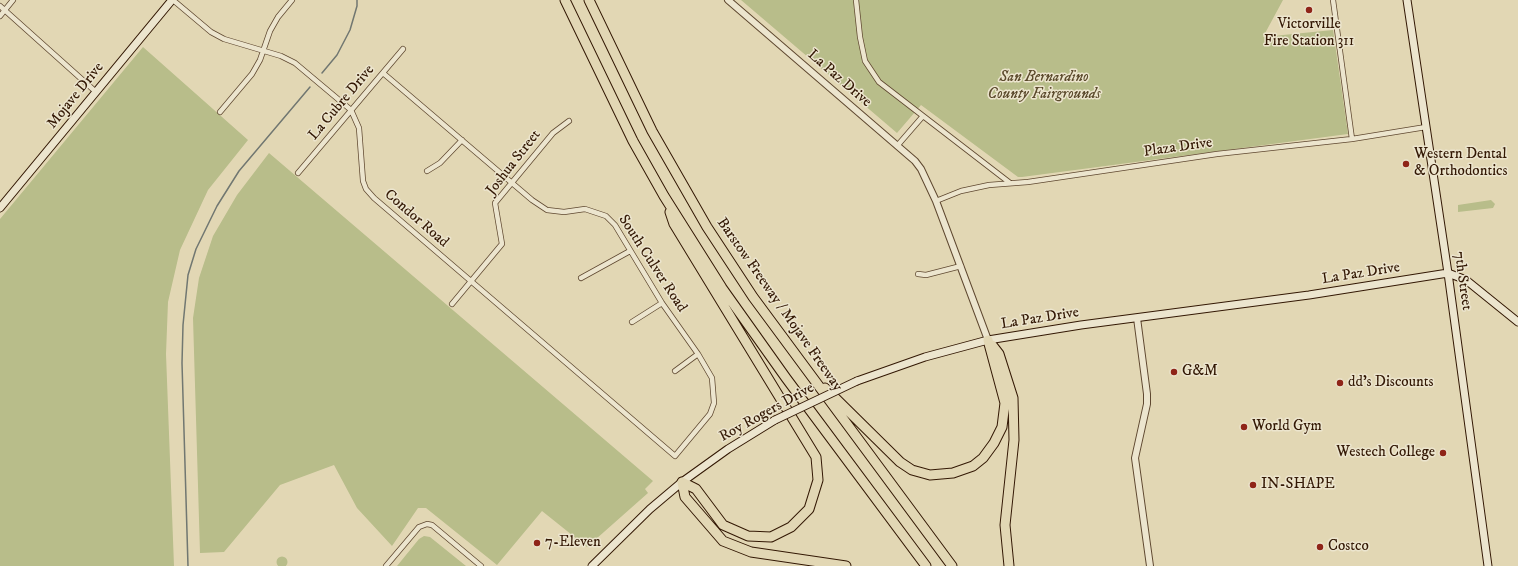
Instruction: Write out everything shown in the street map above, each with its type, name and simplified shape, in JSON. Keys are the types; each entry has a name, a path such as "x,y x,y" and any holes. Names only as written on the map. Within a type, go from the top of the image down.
{"highway":[{"path":"565,0 633,141 664,196 722,288 926,566"},
{"name":"Barstow Freeway / Mojave Freeway","path":"589,0 652,131 706,226 753,297 952,566"},
{"path":"664,196 674,224 816,457 818,480 809,509 791,527 771,537 748,536 723,525 696,489 682,482"},
{"path":"804,366 900,462 912,470 930,475 953,473 973,466 983,458 994,443 1002,427 1005,403 988,340"},
{"path":"988,340 999,354 1013,398 1014,440 1005,525 1009,566"},
{"path":"682,482 684,497 723,541 751,552 846,566"}],"main road":[{"name":"Mojave Drive","path":"0,208 172,0"},
{"name":"7th Street","path":"1407,0 1448,273 1488,566"},
{"name":"La Paz Drive","path":"988,340 1081,325 1308,295 1448,273"},
{"path":"1448,273 1466,280 1518,322"},
{"name":"Roy Rogers Drive","path":"592,566 650,509 682,482 728,449 774,420 857,381 925,357 988,340"}],"street":[{"path":"0,16 13,0"},
{"name":"Condor Road","path":"172,0 211,32 224,40 263,50 295,63 351,110 358,128 362,173 366,189 374,198 675,456"},
{"path":"220,112 252,74 270,31 278,17 292,0"},
{"name":"La Paz Drive","path":"728,0 897,146 921,169 936,201 988,340"},
{"path":"856,0 860,37 865,61 879,82 1010,183"},
{"path":"1332,0 1352,139"},
{"path":"0,6 96,92"},
{"name":"La Cubre Drive","path":"298,173 403,49"},
{"name":"South Culver Road","path":"383,73 511,182 547,210 564,212 585,209 606,216 615,225 662,303 698,354 712,378 714,403 710,414 675,456"},
{"path":"897,146 923,116"},
{"name":"Joshua Street","path":"452,304 502,244 495,203 553,133 569,121"},
{"name":"Plaza Drive","path":"936,201 978,187 1217,154 1352,139 1426,127"},
{"path":"427,170 440,163 462,140"},
{"path":"581,278 630,251"},
{"path":"918,274 926,275 961,266"},
{"path":"632,322 662,303"},
{"path":"1137,318 1147,404 1138,441 1136,465 1150,566"},
{"path":"675,371 698,354"},
{"path":"386,566 419,527 427,524 432,525 481,566"}],"green space":[{"name":"San Bernardino County Fairgrounds","path":"741,0 1283,0 1263,37 1333,30 1348,134 1018,177 921,105 897,133"},
{"path":"143,47 248,140 208,190 180,250 168,302 166,354 174,566 0,566 0,219"},
{"path":"269,153 653,481 645,489 648,493 587,547 542,511 497,565 426,508 418,508 392,546 357,508 334,465 280,485 224,552 200,553 193,318 199,278 213,236 237,195"},
{"path":"1491,200 1495,204 1493,208 1458,212 1458,205"},
{"path":"424,536 430,537 466,566 397,566 419,539"},
{"path":"280,557 284,557 286,558 286,566 280,567 277,564 277,560"}],"waterway":[{"path":"322,73 337,55 350,30 357,6 357,0"},
{"path":"188,566 182,363 183,325 188,275 196,249 217,206 239,171 310,87"}],"place":[{"name":"Victorville Fire Station 311","path":"1309,10"},
{"name":"Western Dental & Orthodontics","path":"1406,164"},
{"name":"G&M","path":"1174,372"},
{"name":"dd's Discounts","path":"1340,383"},
{"name":"World Gym","path":"1244,427"},
{"name":"Westech College","path":"1443,453"},
{"name":"IN-SHAPE","path":"1253,485"},
{"name":"7-Eleven","path":"537,543"},
{"name":"Costco","path":"1320,547"}]}
